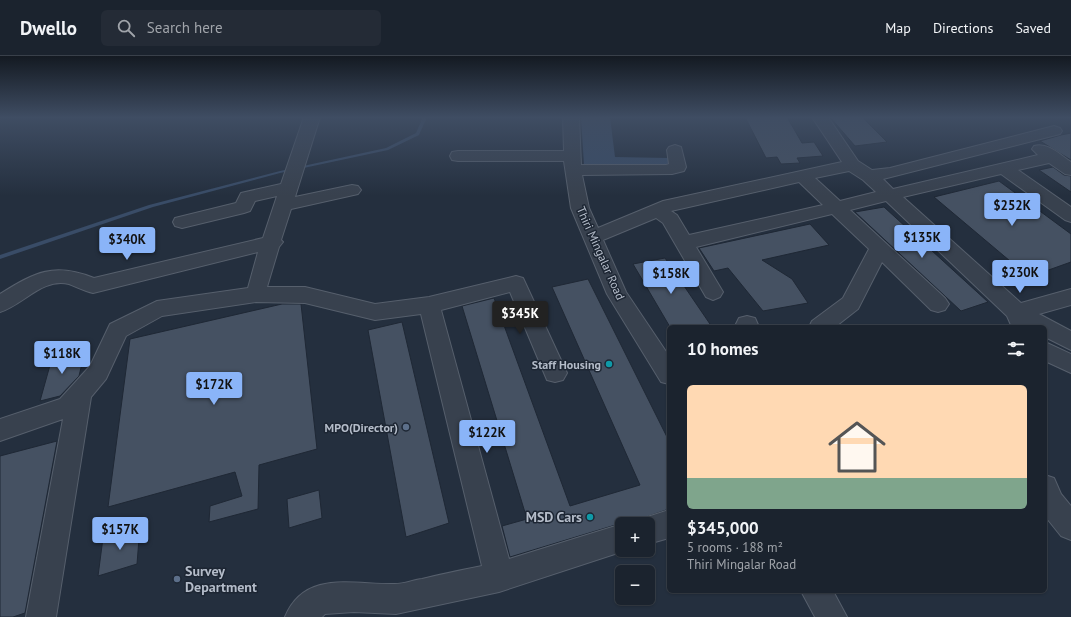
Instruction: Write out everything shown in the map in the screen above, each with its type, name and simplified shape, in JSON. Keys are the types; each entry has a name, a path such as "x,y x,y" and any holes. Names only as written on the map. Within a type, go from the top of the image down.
{"street":[{"path":"258,286 304,143"},
{"name":"Thiri Mingalar Road","path":"572,143 572,163 580,208 592,237 618,294 667,372"},
{"path":"836,143 852,165 869,176 889,194 1020,319 1034,325"},
{"path":"869,176 890,173 1008,143"},
{"path":"1031,143 1071,170"},
{"path":"458,156 666,170 678,167 675,150"},
{"path":"684,243 1052,157"},
{"path":"592,237 669,204 852,165"},
{"path":"1004,169 1071,216"},
{"path":"803,176 938,304"},
{"path":"182,222 244,207 247,197 287,196 352,190"},
{"path":"656,209 670,219 713,292"},
{"path":"0,304 28,286 50,278 68,277 93,286 273,242"},
{"path":"823,325 851,303 879,248"},
{"path":"0,430 68,407 98,372 118,330 157,309 256,294 305,294 375,312 429,305 516,283 555,373"},
{"path":"1020,319 1071,297"},
{"path":"429,305 499,576"},
{"path":"1047,331 1071,341"},
{"path":"1047,352 1071,364"},
{"path":"41,617 58,531 61,494 80,393"},
{"path":"1047,493 1050,502 1071,526"},
{"path":"655,528 667,525"},
{"path":"300,617 319,599 354,597 396,599 499,576 615,540"},
{"path":"817,593 832,617"}],"water":[{"path":"583,143 613,143 615,157 669,158 670,166 584,165"}],"building":[{"path":"758,143 815,143 823,156 797,158 800,163 781,164 777,157 766,158"},
{"path":"853,143 878,143 855,146"},
{"path":"1044,143 1071,143 1071,160"},
{"path":"1053,167 1064,175 1071,176 1071,192 1039,170"},
{"path":"999,181 1071,234 1071,262 1029,277 934,197"},
{"path":"884,207 988,302 961,311 855,212"},
{"path":"810,224 829,245 762,260 792,279 808,303 763,311 728,268 714,271 699,248"},
{"path":"665,258 711,325 669,325 633,264"},
{"path":"588,279 667,437 667,510 646,517 615,517 615,525 510,557 502,526 527,519 462,306 494,298 570,506 640,485 552,287"},
{"path":"282,304 301,304 317,449 259,465 258,509 209,522 210,506 242,496 235,472 108,507 130,339"},
{"name":"MPO(Director)","path":"402,322 449,523 406,537 368,330"},
{"path":"85,351 79,376 60,396 40,401 52,358"},
{"path":"57,441 25,613 13,617 0,617 0,456"},
{"path":"319,490 322,518 289,528 287,499"},
{"path":"140,526 137,564 98,576 103,538"}],"waterway":[{"path":"0,257 151,206 280,172 387,149 399,143"}],"place":[{"name":"Staff Housing","path":"609,364"},
{"name":"MPO(Director)","path":"406,427"},
{"name":"MSD Cars","path":"590,517"},
{"name":"Survey Department","path":"177,579"}]}
